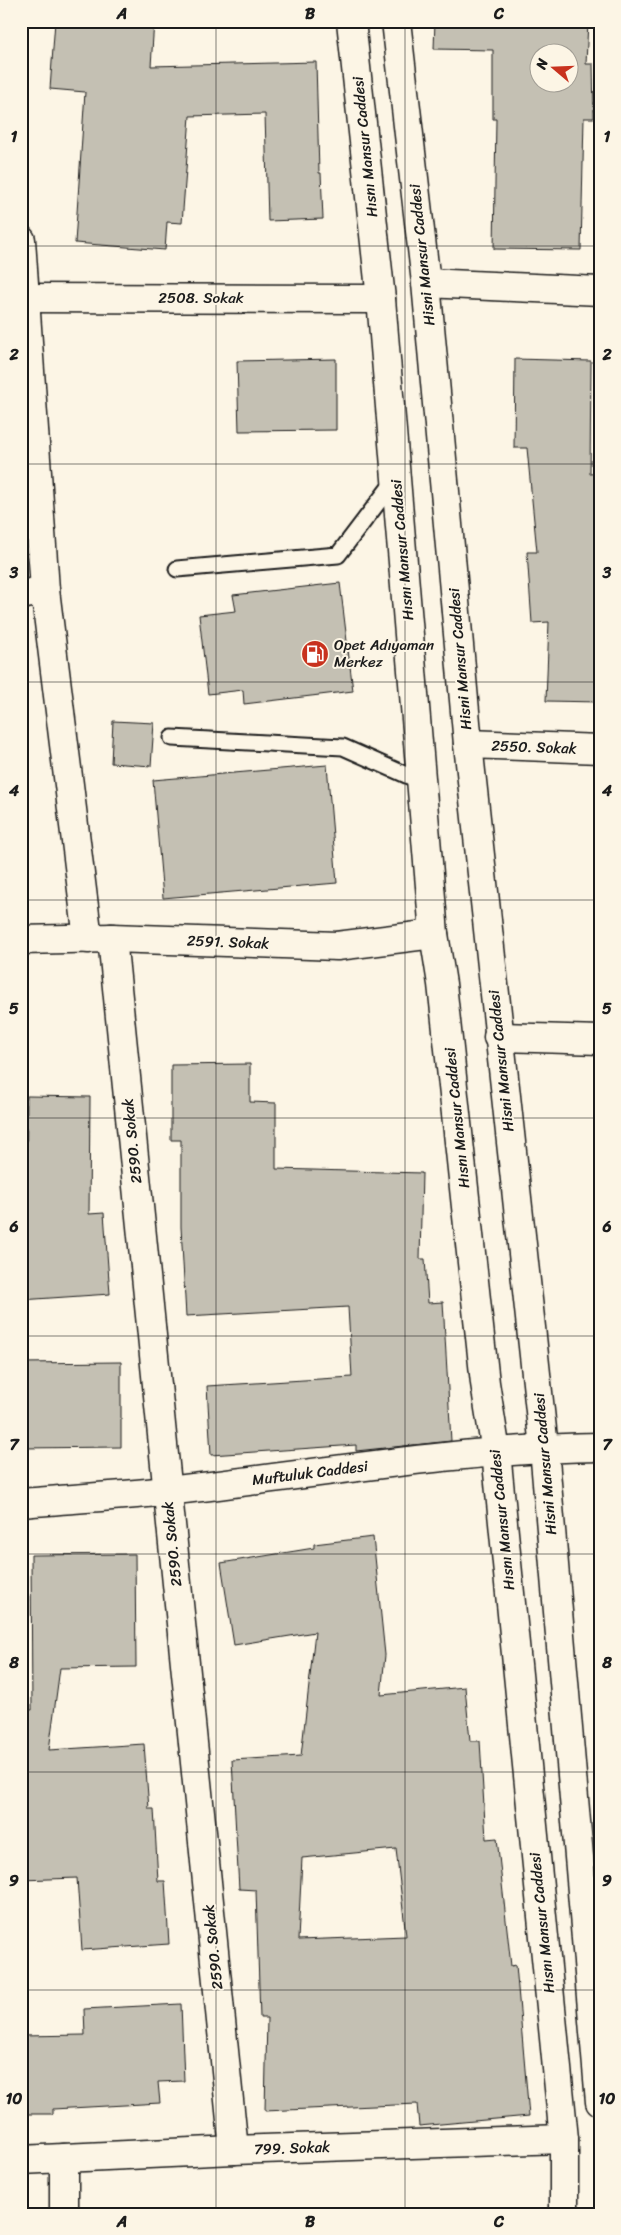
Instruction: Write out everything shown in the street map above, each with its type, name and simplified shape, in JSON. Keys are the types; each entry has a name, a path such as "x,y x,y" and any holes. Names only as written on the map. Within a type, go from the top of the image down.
{"main road":[{"name":"Hısnı Mansur Caddesi","path":"351,21 381,299 434,934 442,984 485,1383 496,1452 564,2139 564,2214"},
{"name":"Hisni Mansur Caddesi","path":"396,21 426,283 468,744 498,1037 544,1448 600,2102"},
{"name":"2590. Sokak","path":"21,240 33,593 100,939 167,1491 234,2150"},
{"path":"426,283 600,291"},
{"name":"2508. Sokak","path":"23,298 381,299"},
{"name":"2550. Sokak","path":"468,744 600,749"},
{"name":"2591. Sokak","path":"21,940 100,939 337,946 434,934"},
{"path":"498,1037 600,1040"},
{"name":"Muftuluk Caddesi","path":"21,1502 167,1491 429,1458 544,1448 600,1447"},
{"name":"799. Sokak","path":"21,2160 234,2150 564,2139"},
{"path":"64,2158 64,2214"}],"lane":[{"path":"177,569 338,555 396,479"},
{"path":"172,738 343,747 422,782"}],"building":[{"path":"55,21 154,21 151,66 316,62 319,173 321,173 323,219 268,221 265,114 190,116 182,223 167,222 165,250 75,243 85,92 50,89"},
{"path":"435,21 588,21 586,64 593,64 594,118 584,118 581,250 494,249 496,119 493,119 493,50 434,49"},
{"path":"336,359 336,430 239,431 237,361"},
{"path":"515,359 591,361 590,474 600,473 600,702 546,701 549,622 532,623 527,552 537,552 527,448 514,448"},
{"path":"340,583 353,691 244,704 243,690 208,694 199,615 236,611 233,595"},
{"path":"113,721 154,723 151,766 111,763"},
{"path":"327,765 337,883 163,898 153,780"},
{"path":"250,1064 250,1102 276,1103 276,1169 422,1173 420,1259 425,1259 428,1303 443,1302 451,1441 356,1451 356,1445 211,1455 207,1386 352,1377 348,1307 186,1316 181,1227 181,1140 171,1140 171,1065"},
{"path":"27,1096 90,1097 89,1214 104,1213 110,1294 21,1300 21,1216 26,1216"},
{"path":"121,1362 121,1447 21,1448 21,1363"},
{"path":"373,1537 385,1655 381,1695 465,1687 470,1741 480,1741 486,1839 497,1838 511,1966 516,1965 529,2116 419,2126 417,2104 265,2111 267,2018 260,2018 256,1890 239,1889 232,1760 301,1756 315,1632 234,1645 221,1563 314,1548 314,1544","holes":["396,1849 406,1936 298,1940 302,1858"]},
{"path":"135,1554 136,1667 60,1668 49,1750 144,1744 149,1809 154,1809 158,1881 165,1881 169,1944 82,1950 77,1878 21,1880 21,1725 23,1709 32,1710 31,1555"},
{"path":"181,2004 184,2081 158,2082 160,2103 53,2109 53,2114 21,2114 21,2036 85,2035 84,2009"}],"place":[{"name":"Opet Adıyaman Merkez","path":"315,654"}]}
